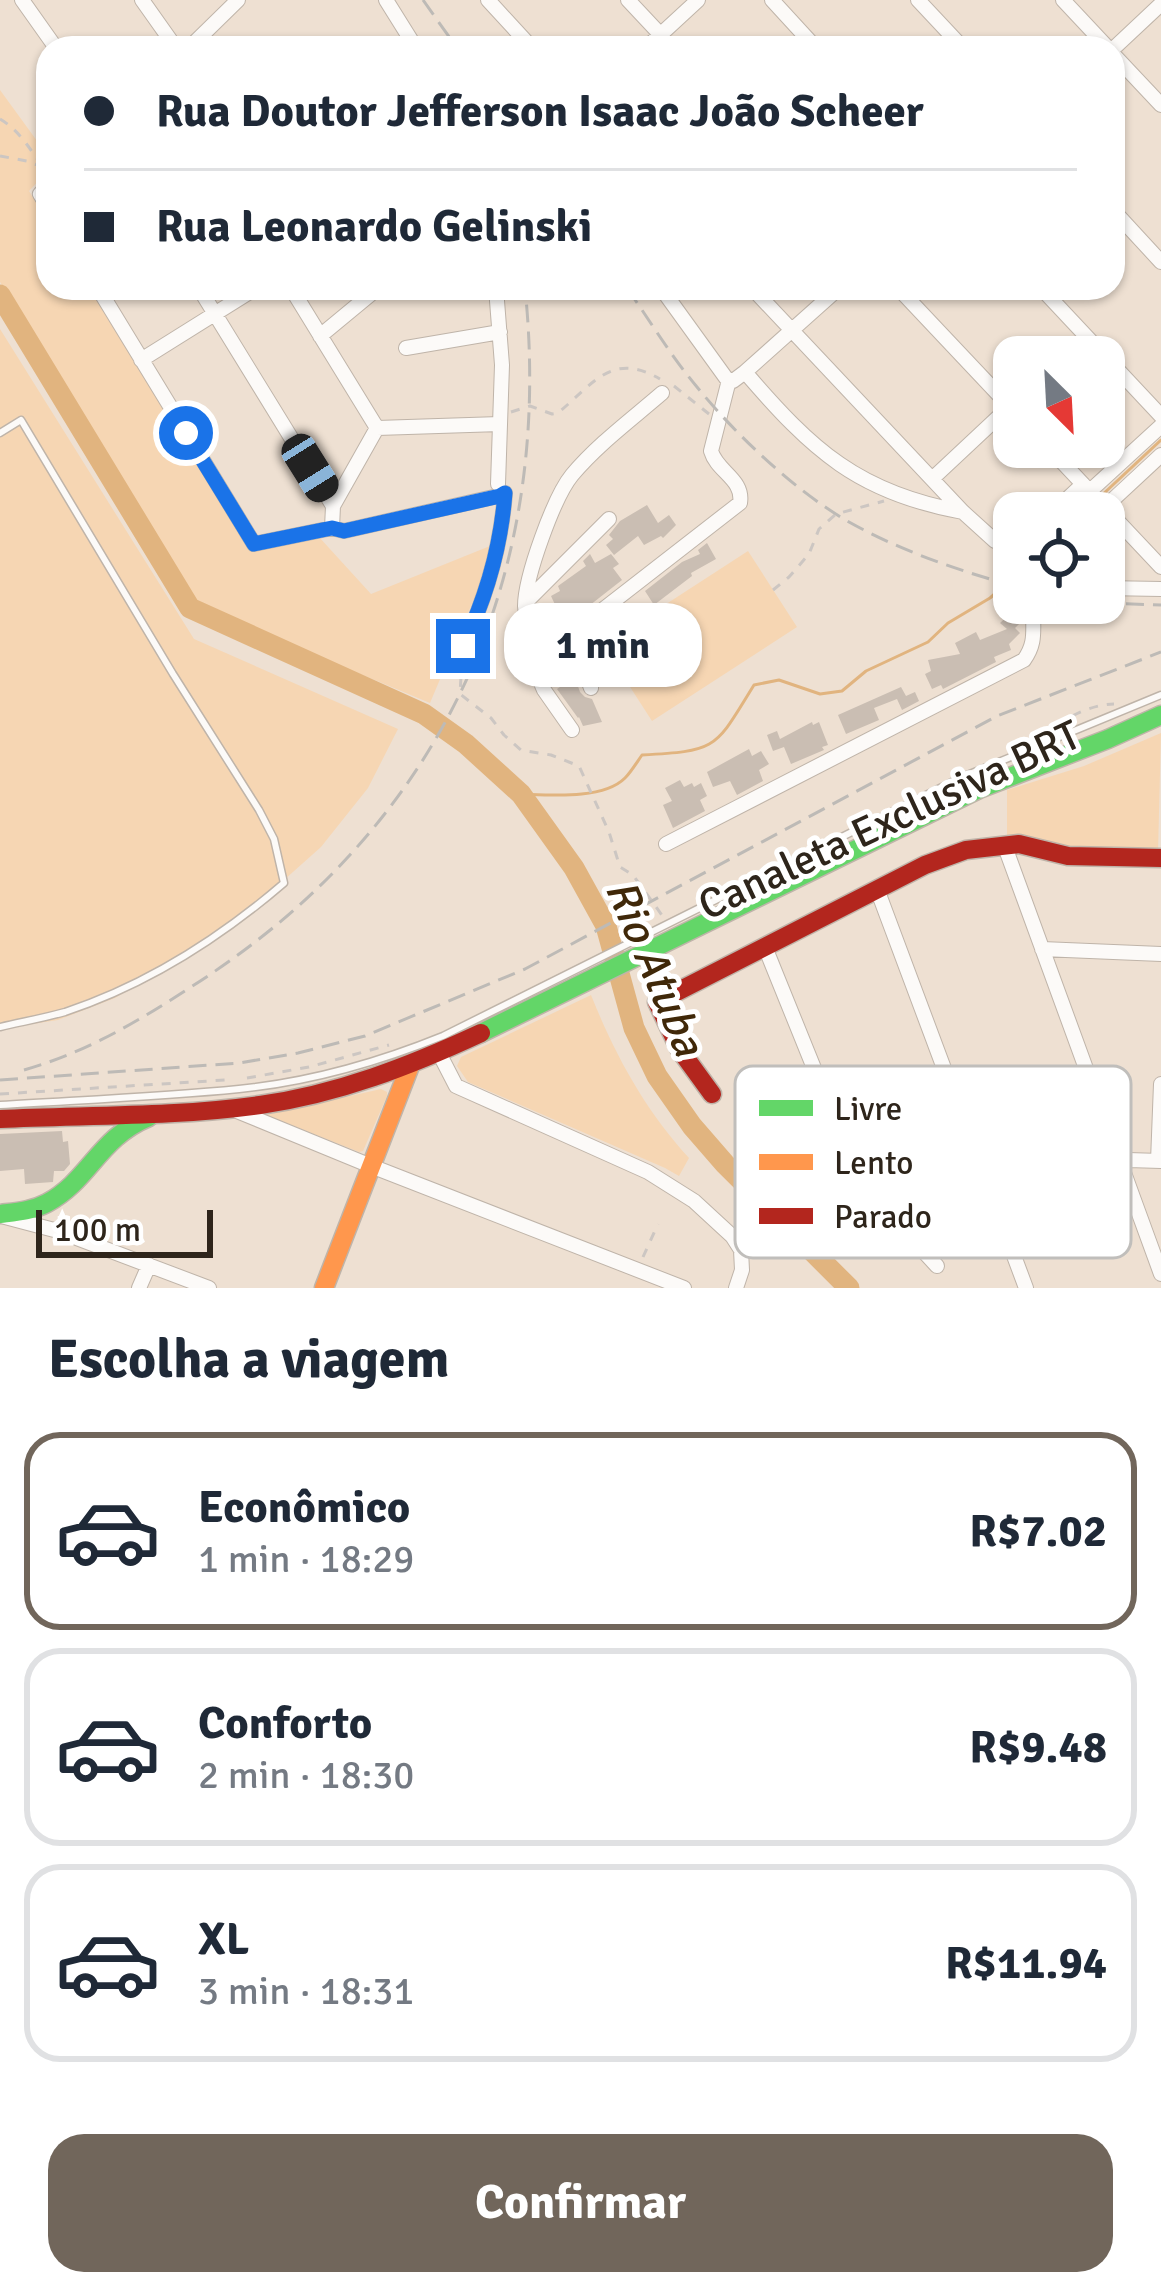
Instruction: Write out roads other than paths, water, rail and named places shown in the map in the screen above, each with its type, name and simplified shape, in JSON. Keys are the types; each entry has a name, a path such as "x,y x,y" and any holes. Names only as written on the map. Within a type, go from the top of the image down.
{"main road":[{"path":"0,1119 260,1105 410,1066 547,993 617,967 662,933 998,781 1161,715"},
{"path":"712,1094 680,1049 657,1002 945,857 1004,844 1068,856 1161,858"},
{"path":"324,1288 410,1066"},
{"path":"0,1215 48,1203 68,1188 114,1134 130,1122 167,1112"},
{"path":"74,1114 88,1132 90,1162"}],"street":[{"path":"22,0 48,36"},
{"path":"142,0 168,36"},
{"path":"201,36 238,0"},
{"path":"386,0 408,36"},
{"path":"488,0 521,36"},
{"path":"628,0 660,35 698,0"},
{"path":"772,0 805,36"},
{"path":"918,0 952,36"},
{"path":"1063,0 1098,36"},
{"path":"1125,37 1161,4"},
{"path":"1125,65 1161,105"},
{"path":"1125,223 1161,262"},
{"path":"105,300 254,544 332,528 344,531 501,491"},
{"path":"206,300 333,506"},
{"path":"141,359 237,300"},
{"path":"298,300 376,428"},
{"path":"320,336 364,300"},
{"path":"463,646 498,546 497,300"},
{"path":"670,300 729,380"},
{"path":"763,300 993,539"},
{"path":"729,380 736,380 825,300"},
{"path":"909,300 993,388"},
{"path":"1052,300 1161,416"},
{"path":"406,348 500,332"},
{"path":"745,372 812,445 836,464 903,496 963,512"},
{"path":"531,643 592,618 740,502 738,485 714,461 712,441 729,380"},
{"path":"572,730 544,690 528,652 525,603 539,546 572,475 662,393"},
{"path":"376,428 500,420"},
{"path":"932,479 993,425"},
{"path":"1081,492 1161,426"},
{"path":"332,528 333,506 376,428"},
{"path":"1122,492 1161,455"},
{"path":"1067,468 1090,492"},
{"path":"525,603 610,519"},
{"path":"1125,529 1161,567"},
{"path":"1125,589 1161,590"},
{"path":"666,844 1024,660 1033,647 1032,624"},
{"path":"570,630 592,688"},
{"path":"1004,844 1085,1066"},
{"path":"878,889 944,1066"},
{"path":"765,947 813,1066"},
{"path":"1042,949 1161,954"},
{"path":"439,1053 456,1086 648,1172 694,1202 735,1241"},
{"path":"1160,1161 1161,1084"},
{"path":"230,1108 683,1288"},
{"path":"1131,1193 1161,1274"},
{"path":"48,1203 46,1219 58,1231"},
{"path":"0,1215 58,1231 209,1288"},
{"path":"736,1288 741,1258"},
{"path":"931,1258 938,1266"},
{"path":"1015,1258 1026,1288"},
{"path":"140,1288 148,1265"}],"lane":[{"path":"0,433 21,420 259,810 274,839 284,883 239,922 170,964 64,1012 0,1027"},
{"name":"Canaleta Exclusiva BRT","path":"0,1105 243,1089 368,1063 412,1048 547,993 960,778 1161,695"}],"waterway":[{"name":"Rio Atuba","path":"0,295 190,608 424,714 521,794 574,868 606,926 634,1028 657,1076 692,1126 735,1174"},
{"path":"1105,492 1161,440"},
{"path":"521,794 576,795 604,790 625,778 642,755 701,748 722,734 754,685 779,680 820,694 842,691 866,671 928,642 948,623 993,595"},
{"name":"Rio Atuba","path":"819,1258 849,1288"}],"railway":[{"path":"423,0 448,36"},
{"path":"24,1070 133,1023 280,922 354,850 415,772 463,686 499,595 521,497 530,395 526,300"},
{"path":"635,300 713,405 808,495 889,542 993,579"},
{"path":"1125,604 1161,605"},
{"path":"0,1080 239,1063 365,1036 525,969 997,716 1161,652"}]}
